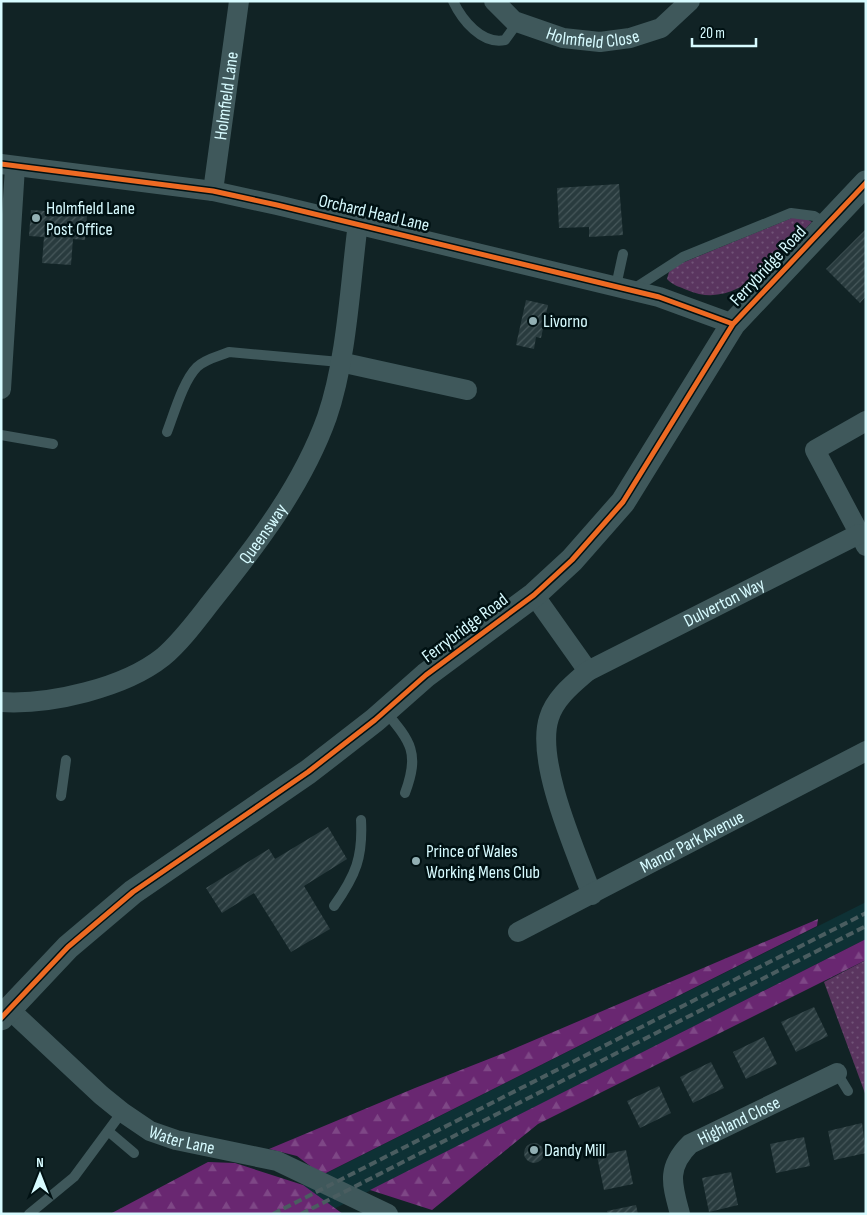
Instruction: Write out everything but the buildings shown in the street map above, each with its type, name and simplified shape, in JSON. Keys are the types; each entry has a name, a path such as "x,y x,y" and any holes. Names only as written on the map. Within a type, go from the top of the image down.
{"street":[{"name":"Holmfield Lane","path":"213,191 239,1"},
{"name":"Holmfield Close","path":"494,1 514,21 562,38 600,42 630,38 661,28 690,1"},
{"name":"Orchard Head Lane","path":"8,165 213,191 358,223 659,297 733,324"},
{"path":"1,390 8,165"},
{"name":"Ferrybridge Road","path":"5,1013 68,947 132,892 308,772 385,711 426,675 534,595 572,560 623,502 733,324 866,183"},
{"name":"Queensway","path":"1,702 40,701 80,693 128,677 168,651 190,628 236,571 280,508 307,462 327,416 340,362 358,223"},
{"path":"340,362 467,390"},
{"path":"862,540 815,450 866,421"},
{"name":"Dulverton Way","path":"592,895 559,804 546,742 549,717 565,690 588,671 862,540"},
{"path":"534,595 588,671"},
{"name":"Manor Park Avenue","path":"518,932 866,751"},
{"name":"Water Lane","path":"5,1013 122,1112 150,1130 176,1140 277,1161 388,1214"},
{"name":"Highland Close","path":"680,1214 672,1184 674,1166 690,1144 837,1073"}],"lane":[{"path":"453,1 472,28 486,39 495,42 505,40 518,22"},
{"path":"623,254 623,288 683,257 791,213 814,216 826,224"},
{"path":"166,432 190,375 198,366 215,357 229,352 340,362"},
{"path":"1,435 54,444"},
{"path":"385,711 407,738 413,756 412,775 405,794"},
{"path":"61,796 66,760"},
{"path":"334,906 349,885 358,866 362,845 361,820"},
{"name":"Highland Close","path":"837,1073 848,1090"},
{"path":"29,1214 74,1177 122,1112"},
{"path":"108,1131 134,1154"}],"shaded area":[{"path":"794,217 805,218 812,222 772,264 757,277 741,287 724,294 706,295 679,287 667,279 669,272 677,265"},
{"path":"866,902 866,939 324,1214 245,1214"},
{"path":"866,960 866,1096 824,982"}],"green space":[{"path":"818,919 817,926 322,1175 297,1156 269,1149 504,1053"},
{"path":"866,939 866,960 538,1124 432,1210 370,1190"},
{"path":"208,1162 235,1163 303,1185 343,1214 110,1214"}],"railway":[{"path":"273,1214 866,913"},
{"path":"301,1214 866,926"}],"cycle path":[{"path":"1,164 213,191 659,297 733,324"},
{"path":"1,1018 68,947 133,892 308,772 375,720 426,675 534,595 572,560 623,502 733,324 866,183"}],"place":[{"name":"Holmfield Lane Post Office","path":"36,218"},
{"name":"Livorno","path":"533,321"},
{"name":"Prince of Wales Working Mens Club","path":"416,861"},
{"name":"Dandy Mill","path":"534,1150"}]}
